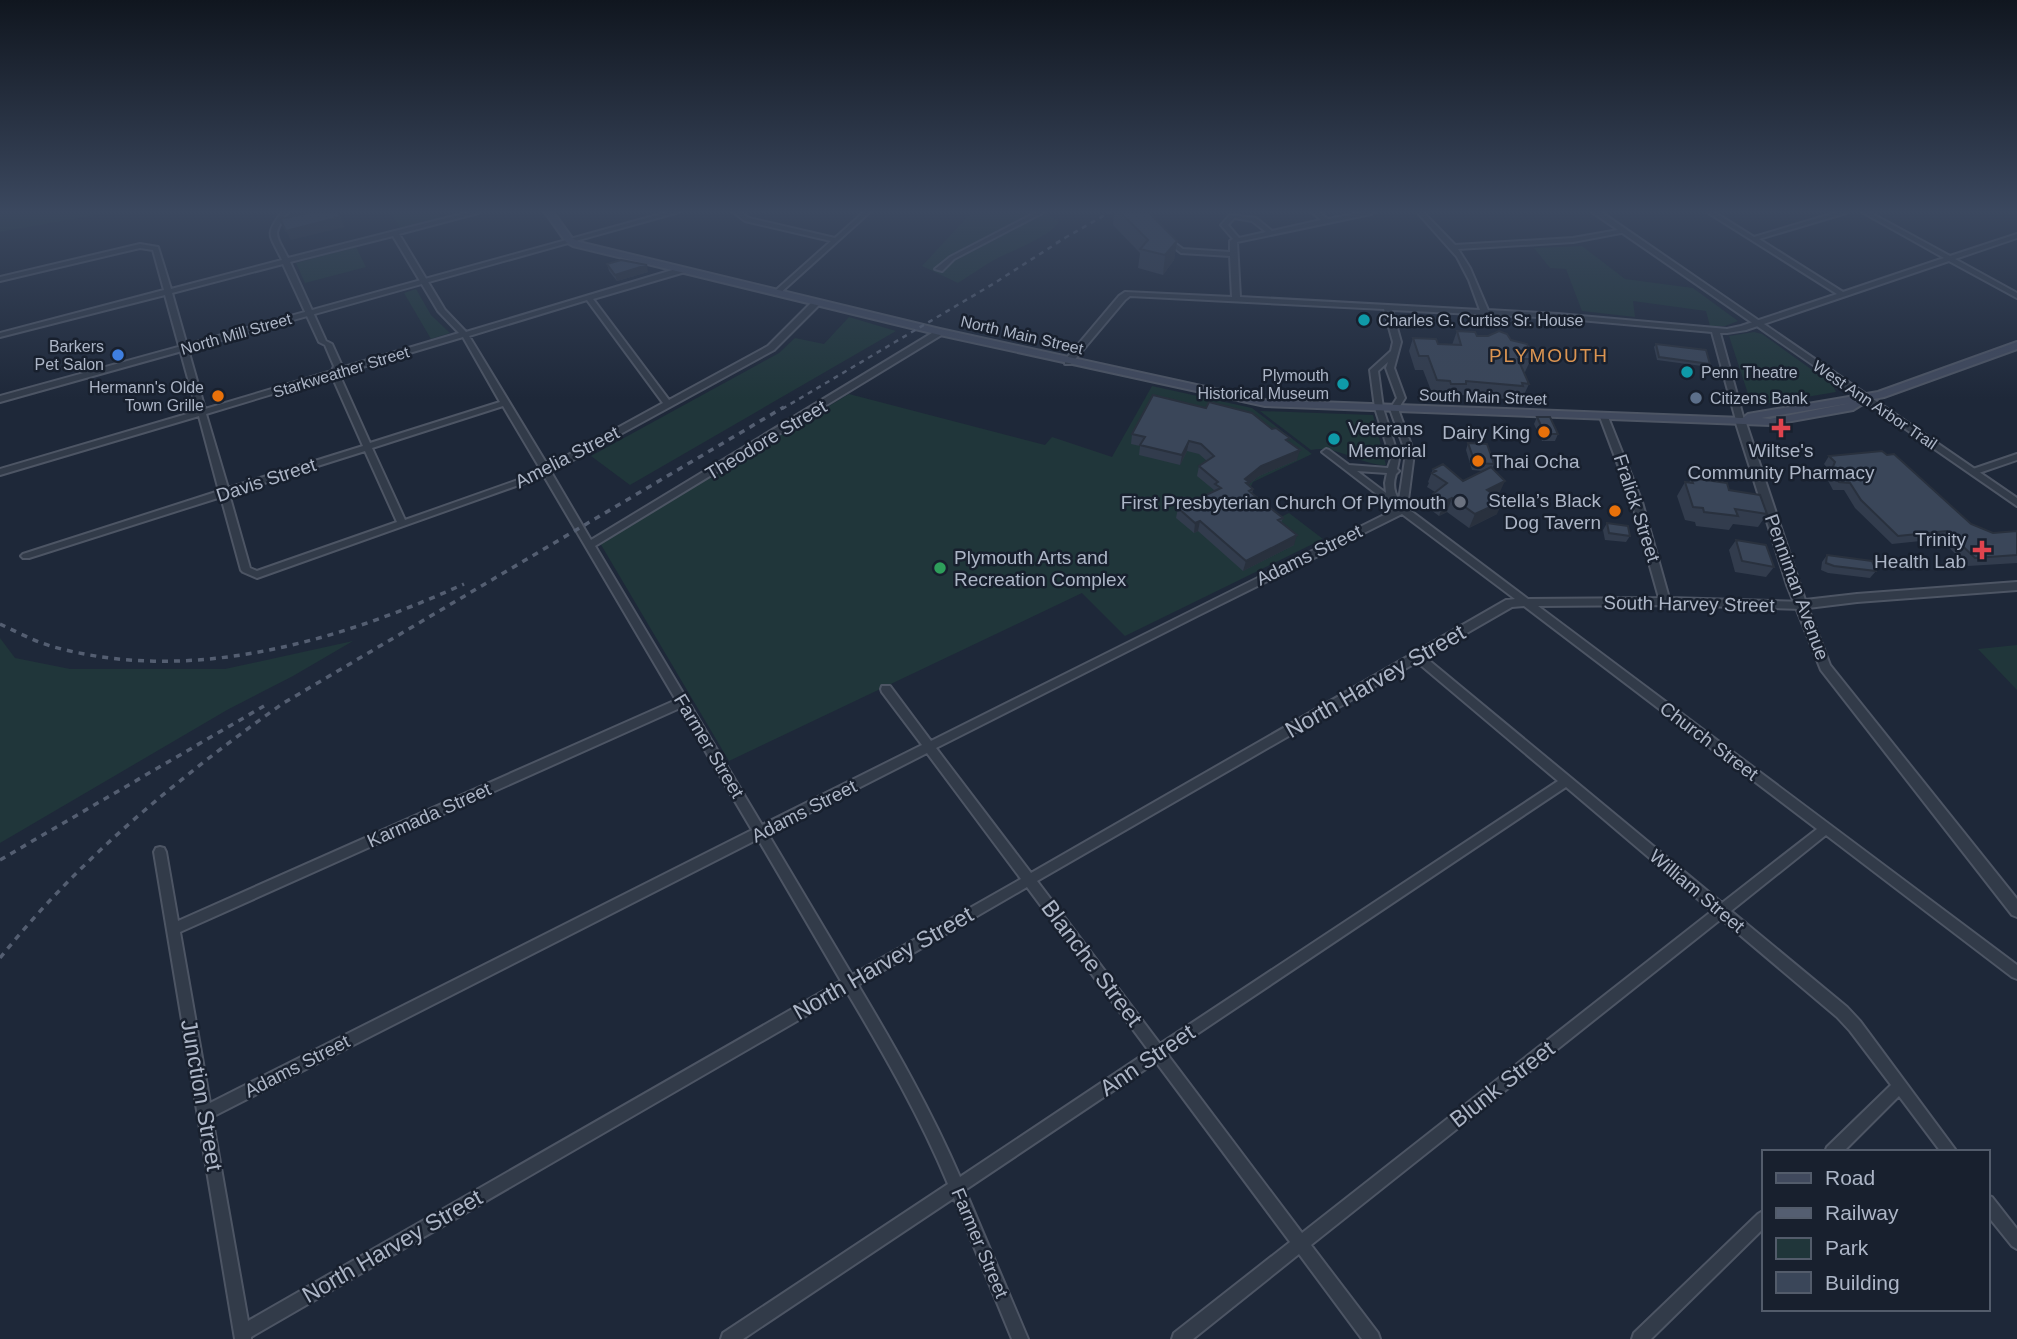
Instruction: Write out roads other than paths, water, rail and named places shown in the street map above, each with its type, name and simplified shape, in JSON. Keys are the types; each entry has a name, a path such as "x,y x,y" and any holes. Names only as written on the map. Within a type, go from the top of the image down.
{"main road":[{"name":"North Main Street","path":"701,274 1068,362 1226,396"},
{"name":"South Main Street","path":"1226,396 1265,403 1770,422 1812,417 1853,407 1865,398 2017,345"}],"street":[{"path":"1,279 22,274"},
{"path":"164,274 225,494"},
{"path":"0,335 235,274"},
{"path":"291,274 323,342 328,344 338,366 335,374 402,524"},
{"name":"Farmer Street","path":"420,274 442,311 465,335 909,1084 957,1186 1020,1339"},
{"name":"North Mill Street","path":"0,399 451,274"},
{"name":"Starkweather Street","path":"0,472 667,274"},
{"path":"778,293 798,274"},
{"path":"1234,274 1236,300"},
{"path":"1470,274 1485,312"},
{"name":"West Ann Arbor Trail","path":"1687,274 2017,503"},
{"path":"1810,274 1843,295"},
{"path":"1068,362 1123,296 1603,318 1716,331 1736,330 1905,274"},
{"path":"1979,274 2017,296"},
{"path":"589,298 668,404"},
{"name":"Amelia Street","path":"225,494 246,570 252,574 263,573 545,472 771,348 816,303"},
{"path":"1387,307 1395,334 1390,368 1401,398 1394,409 1410,453 1402,510"},
{"name":"Penniman Avenue","path":"1716,331 1740,420 1793,585 1821,658 1833,680 2017,910"},
{"name":"Theodore Street","path":"590,545 940,332"},
{"path":"1393,353 1374,370 1379,408 1395,459 1389,490 1402,510"},
{"name":"Davis Street","path":"26,556 505,403"},
{"name":"Fralick Street","path":"1604,417 1640,509 1665,601"},
{"name":"Church Street","path":"1326,452 2017,973"},
{"path":"1973,472 2017,457"},
{"path":"1346,468 1408,473"},
{"name":"Adams Street","path":"205,1113 1193,612 1402,510"},
{"name":"South Harvey Street","path":"1527,604 1665,601 1802,605 1857,598 2017,586"},
{"name":"North Harvey Street","path":"243,1336 848,983 1510,603 1527,604"},
{"name":"William Street","path":"1418,656 1842,1012 1948,1150"},
{"name":"Blanche Street","path":"886,689 1372,1339"},
{"name":"Karmada Street","path":"174,928 683,702"},
{"name":"Ann Street","path":"729,1339 1566,780"},
{"name":"Blunk Street","path":"1180,1339 1825,829"},
{"name":"Junction Street","path":"160,852 243,1336"},
{"path":"1834,1150 1900,1086"},
{"path":"1989,1205 2017,1241"},
{"path":"1640,1339 1762,1220"}],"railway":[{"path":"782,409 1008,274"},
{"path":"0,958 63,887 132,821 205,761 282,704 784,407"},
{"path":"0,624 47,645 106,658 159,661 211,659 264,651 315,639 416,605 464,584"},
{"path":"0,860 264,706"}],"place":[{"name":"Charles G. Curtiss Sr. House","path":"1364,320"},
{"name":"Barkers Pet Salon","path":"118,355"},
{"name":"Penn Theatre","path":"1687,372"},
{"name":"Plymouth Historical Museum","path":"1343,384"},
{"name":"Hermann's Olde Town Grille","path":"218,396"},
{"name":"Citizens Bank","path":"1696,398"},
{"name":"Wiltse's Community Pharmacy","path":"1781,428"},
{"name":"Dairy King","path":"1544,432"},
{"name":"Veterans Memorial","path":"1334,439"},
{"name":"Thai Ocha","path":"1478,461"},
{"name":"First Presbyterian Church Of Plymouth","path":"1460,502"},
{"name":"Stella’s Black Dog Tavern","path":"1615,511"},
{"name":"Trinity Health Lab","path":"1982,550"},
{"name":"Plymouth Arts and Recreation Complex","path":"940,568"}],"district":[{"name":"PLYMOUTH","path":"1549,355"}]}
